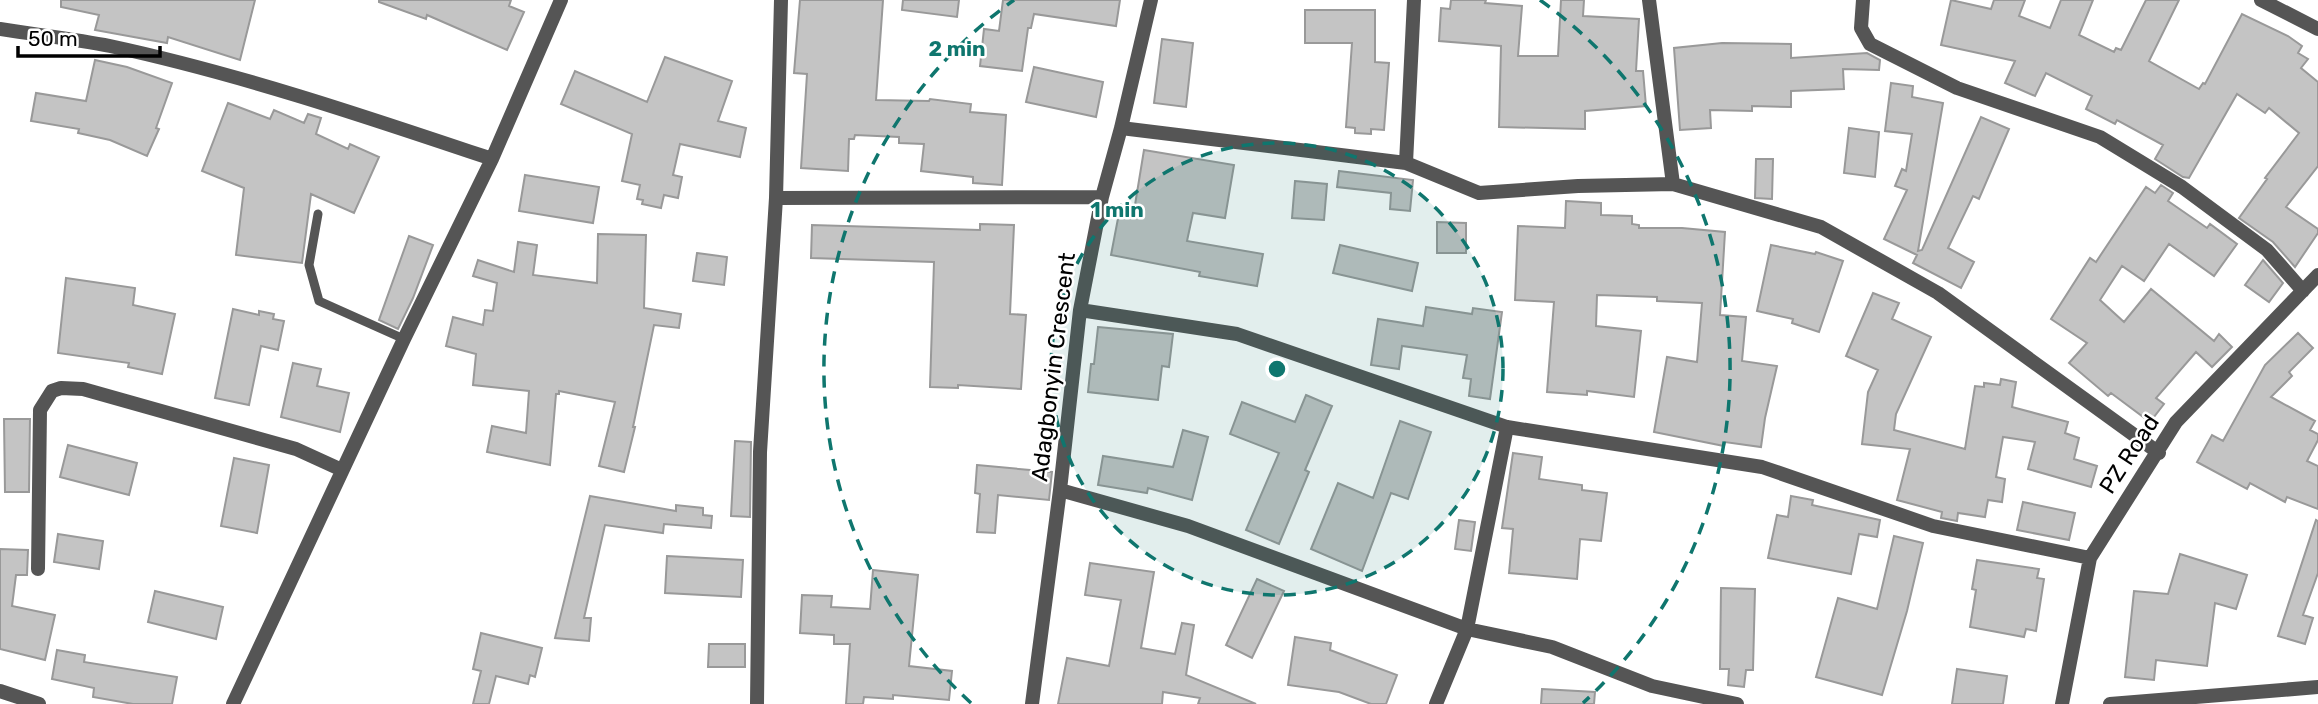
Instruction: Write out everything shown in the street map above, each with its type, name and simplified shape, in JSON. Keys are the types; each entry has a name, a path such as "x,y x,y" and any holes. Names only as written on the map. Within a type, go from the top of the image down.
{"street":[{"path":"233,704 492,159 561,0"},
{"path":"757,704 760,452 776,198 781,0"},
{"name":"Adagbonyin Crescent","path":"1032,704 1080,310 1102,197 1151,0"},
{"path":"1406,163 1414,0"},
{"path":"1649,0 1673,184"},
{"path":"1863,0 1861,29 1870,44 1957,88 2100,137 2182,187 2267,250 2303,291"},
{"path":"2261,0 2318,29"},
{"path":"0,29 109,46 216,73 344,109 492,159"},
{"path":"1121,128 1406,163 1479,193 1673,184 1821,227 1938,293 2158,453"},
{"path":"776,198 1102,197"},
{"name":"PZ Road","path":"2062,704 2090,558 2176,422 2318,275"},
{"path":"1080,310 1237,334 1507,427 1762,467 1933,526 2090,558"},
{"path":"38,569 40,410 52,391 83,389 296,449 342,470"},
{"path":"1436,704 1467,629 1507,427"},
{"path":"1060,491 1188,526 1467,629 1552,647 1652,686 1737,704"},
{"path":"2110,704 2316,684"},
{"path":"0,691 39,704"}],"lane":[{"path":"318,214 309,265 319,300 404,340"}],"building":[{"path":"61,0 255,0 240,60 168,37 167,43 95,30 99,15 61,7"},
{"path":"379,0 511,0 509,6 524,12 507,50 427,15 426,19"},
{"path":"800,0 883,0 876,100 930,99 971,104 970,112 1006,115 1002,185 973,183 973,177 921,171 924,144 899,143 899,137 855,135 854,139 849,139 848,171 801,168 807,74 794,73"},
{"path":"903,0 959,0 957,17 902,10"},
{"path":"1003,0 1120,0 1116,26 1034,14 1031,28 1028,28 1022,71 980,66 984,29 999,31"},
{"path":"1451,0 1486,0 1485,3 1522,6 1518,56 1558,56 1561,0 1584,0 1583,16 1639,19 1636,71 1643,71 1646,106 1585,111 1585,129 1499,127 1501,46 1439,41 1441,8 1450,9"},
{"path":"1951,0 1991,9 1994,0 2025,0 2019,16 2050,28 2061,0 2093,0 2079,35 2114,52 2116,48 2121,50 2146,0 2179,0 2149,61 2199,89 2205,84 2242,14 2288,36 2302,46 2298,53 2308,59 2301,68 2318,82 2318,166 2286,207 2318,229 2318,233 2295,267 2273,242 2239,218 2299,133 2269,108 2265,113 2237,94 2189,178 2183,177 2155,159 2163,145 2117,120 2115,124 2086,109 2092,96 2046,73 2035,96 2005,83 2015,61 1941,45"},
{"path":"1305,10 1375,10 1375,62 1389,63 1384,130 1371,129 1371,134 1355,133 1355,128 1346,127 1352,43 1305,43"},
{"path":"1162,39 1193,43 1186,107 1154,103"},
{"path":"1722,43 1791,44 1791,58 1867,53 1880,60 1879,70 1843,69 1844,89 1791,91 1791,107 1752,106 1752,111 1710,110 1711,128 1680,130 1674,48"},
{"path":"665,57 732,81 718,121 746,128 740,157 680,144 673,175 682,177 678,198 664,195 661,208 642,204 643,200 637,199 640,185 622,181 632,134 561,104 575,71 647,102"},
{"path":"95,60 127,67 172,83 156,128 159,129 147,156 110,140 78,133 79,129 31,121 36,93 86,101"},
{"path":"1034,67 1103,82 1096,117 1026,102"},
{"path":"1891,83 1913,86 1912,97 1943,103 1918,251 1922,250 1981,117 2009,129 1979,199 1973,196 1948,248 1974,262 1961,288 1913,263 1917,255 1884,239 1907,190 1895,186 1902,169 1906,171 1912,134 1885,131"},
{"path":"228,103 270,119 274,110 304,123 308,114 321,118 316,134 348,149 350,144 379,157 354,213 311,194 302,263 236,255 244,188 202,171"},
{"path":"1849,128 1879,132 1875,177 1844,173"},
{"path":"1144,150 1234,165 1225,218 1193,213 1187,241 1263,254 1257,286 1199,276 1200,272 1111,255 1120,208 1134,211"},
{"path":"1756,159 1773,159 1772,199 1755,198"},
{"path":"1339,171 1413,180 1410,211 1390,209 1391,193 1337,187"},
{"path":"525,175 599,187 593,223 519,211"},
{"path":"1295,181 1327,184 1324,220 1292,218"},
{"path":"2161,185 2173,193 2168,201 2207,228 2210,224 2237,244 2214,276 2169,244 2144,281 2122,266 2100,300 2124,322 2151,289 2214,341 2219,334 2232,347 2212,367 2196,352 2156,398 2164,404 2150,422 2111,393 2108,396 2069,363 2087,343 2051,319 2090,258 2096,262 2146,187 2155,193"},
{"path":"1566,201 1601,203 1601,215 1632,216 1632,224 1639,225 1639,228 1725,232 1720,315 1746,317 1742,361 1777,366 1761,447 1725,442 1724,446 1654,432 1667,357 1697,362 1702,303 1657,301 1657,297 1597,295 1596,326 1641,331 1634,397 1587,391 1587,395 1547,392 1554,302 1515,300 1518,226 1565,228"},
{"path":"1437,222 1466,223 1466,253 1437,253"},
{"path":"980,224 1014,225 1010,314 1026,315 1021,389 958,385 958,388 930,387 934,262 811,258 812,225 980,230"},
{"path":"598,234 646,235 644,308 681,314 679,328 654,325 624,472 599,466 615,402 559,391 559,394 556,394 550,465 487,452 492,426 526,433 529,391 473,385 476,354 446,346 453,317 483,325 485,310 493,311 497,283 473,276 478,260 514,272 518,242 537,245 533,275 597,283"},
{"path":"409,236 433,245 398,329 379,320"},
{"path":"1340,245 1418,263 1412,291 1333,273"},
{"path":"1771,245 1815,254 1816,252 1843,261 1819,332 1792,323 1793,319 1757,311"},
{"path":"697,253 727,257 724,285 693,281"},
{"path":"2263,260 2283,283 2269,302 2245,285"},
{"path":"66,278 135,288 133,305 175,314 162,374 128,367 129,363 58,353"},
{"path":"1873,293 1899,303 1892,319 1931,337 1896,414 1894,430 1965,449 1975,386 1984,387 1984,383 2000,385 2001,379 2016,382 2012,407 2068,422 2065,433 2079,438 2074,459 2097,466 2091,487 2028,469 2035,442 2003,437 1996,477 2005,479 2002,502 1988,500 1985,517 1958,513 1957,521 1941,518 1942,512 1897,500 1910,449 1862,444 1868,392 1878,370 1846,356"},
{"path":"1426,307 1472,314 1473,308 1502,312 1490,399 1469,396 1471,379 1463,378 1467,355 1402,346 1399,369 1371,365 1378,319 1423,326"},
{"path":"233,309 259,315 259,311 274,314 273,319 284,321 278,350 261,346 249,405 215,398"},
{"path":"1098,327 1173,334 1169,367 1162,366 1158,400 1088,392"},
{"path":"2298,333 2313,348 2289,372 2292,376 2271,397 2315,421 2310,430 2318,434 2318,440 2307,461 2318,466 2318,509 2287,497 2285,502 2250,483 2247,489 2197,462 2212,435 2223,441 2265,365"},
{"path":"293,363 321,369 317,386 349,393 340,432 281,417"},
{"path":"1306,395 1332,406 1305,470 1309,472 1279,544 1246,530 1279,453 1230,434 1242,402 1295,422"},
{"path":"4,419 30,419 29,492 5,492"},
{"path":"1400,421 1431,432 1408,499 1391,493 1362,571 1311,549 1338,483 1373,498"},
{"path":"1183,430 1208,437 1192,500 1148,488 1147,493 1098,485 1103,456 1173,467"},
{"path":"735,441 751,442 750,517 731,516"},
{"path":"68,445 137,463 129,495 60,477"},
{"path":"1513,453 1542,457 1539,479 1582,485 1582,490 1607,493 1601,541 1580,539 1577,579 1509,573 1513,529 1502,528"},
{"path":"234,458 269,465 257,533 221,526"},
{"path":"977,465 1052,472 1049,500 998,495 995,533 977,532 980,494 975,493"},
{"path":"590,496 676,511 676,505 703,508 703,515 712,516 711,528 664,524 663,533 605,525 584,618 591,618 589,641 555,638"},
{"path":"1791,496 1813,500 1812,505 1880,520 1877,537 1859,534 1851,574 1768,558 1777,515 1788,517"},
{"path":"2023,502 2075,513 2069,540 2017,530"},
{"path":"1459,520 1475,522 1471,551 1455,549"},
{"path":"2316,520 2318,573 2303,615 2313,618 2305,644 2278,636"},
{"path":"58,534 103,541 99,569 54,562"},
{"path":"1894,536 1923,543 1907,611 1882,695 1816,677 1838,598 1877,609"},
{"path":"0,549 28,550 27,575 16,575 12,606 55,615 45,660 0,649"},
{"path":"2180,554 2247,575 2236,609 2215,603 2207,666 2156,660 2154,680 2125,677 2134,591 2168,594"},
{"path":"667,556 743,560 741,597 665,593"},
{"path":"1977,560 2039,569 2037,578 2044,579 2036,631 2026,629 2024,637 1970,627 1976,590 1972,589"},
{"path":"1090,563 1154,572 1141,648 1175,654 1182,623 1194,625 1186,675 1256,704 1198,704 1200,698 1163,692 1162,704 1058,704 1067,658 1109,666 1121,600 1085,595"},
{"path":"873,570 918,575 909,666 952,671 949,700 893,695 893,699 864,697 863,704 846,704 850,644 834,644 834,635 800,633 802,595 832,596 831,607 870,609"},
{"path":"1257,579 1284,591 1252,658 1226,645"},
{"path":"1721,588 1755,589 1753,670 1746,670 1744,687 1728,685 1729,669 1720,669"},
{"path":"155,591 223,607 216,639 148,622"},
{"path":"481,633 542,648 535,677 530,675 528,684 496,676 489,704 473,704 481,671 473,669"},
{"path":"1295,637 1331,643 1330,650 1397,675 1386,704 1371,704 1339,692 1288,685"},
{"path":"709,644 745,644 745,667 708,667"},
{"path":"57,650 85,655 84,662 177,677 172,704 133,704 93,697 94,688 52,679"},
{"path":"1957,669 2007,676 2003,704 1952,704"},
{"path":"1542,689 1595,692 1594,704 1541,704"}]}
